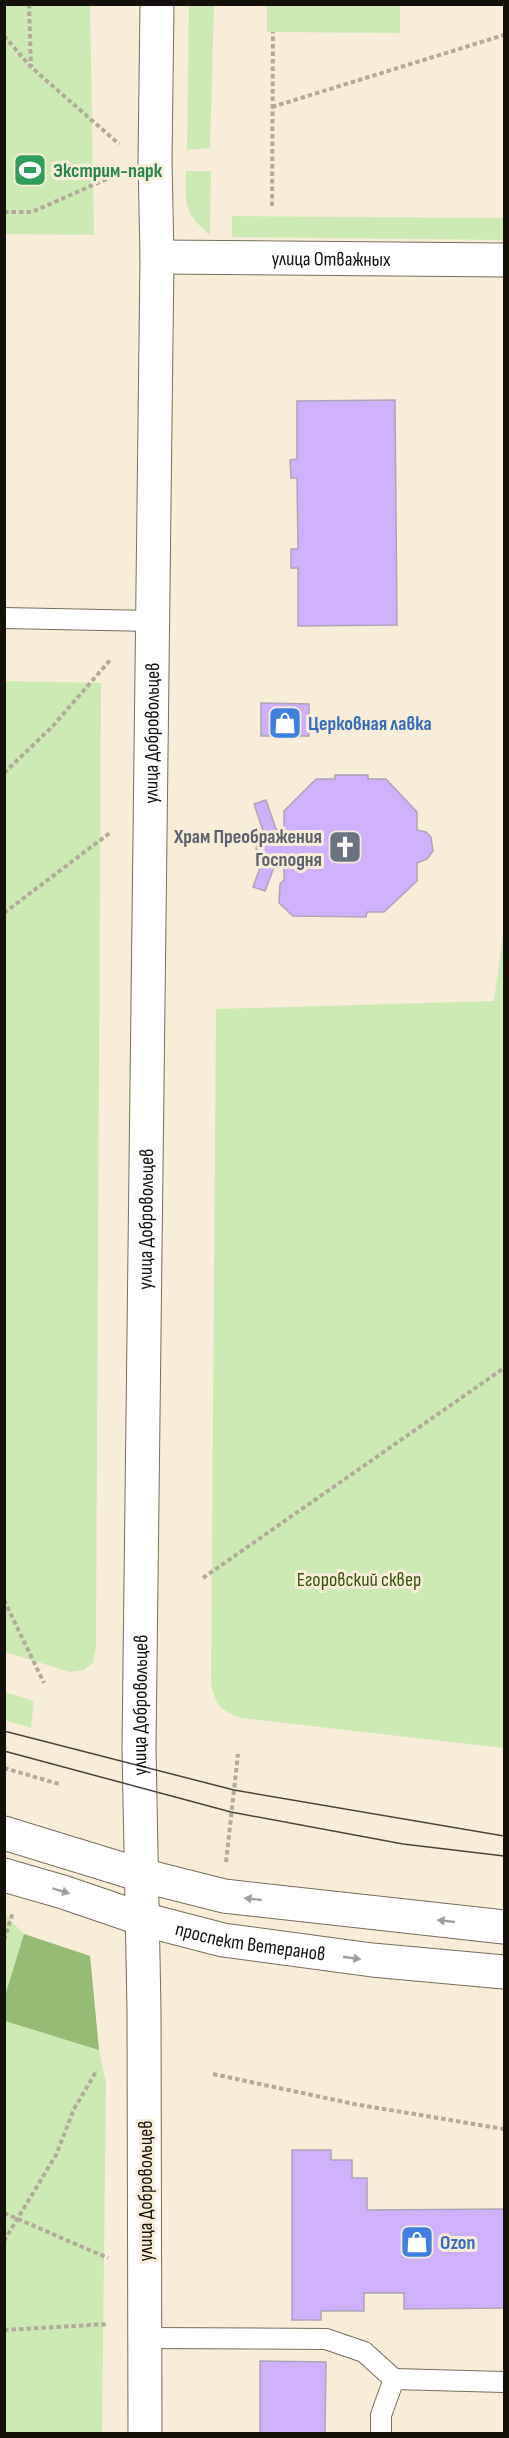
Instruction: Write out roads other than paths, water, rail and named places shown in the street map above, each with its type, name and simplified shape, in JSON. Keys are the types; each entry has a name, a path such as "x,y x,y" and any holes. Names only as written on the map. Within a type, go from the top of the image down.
{"street":[{"name":"улица Добровольцев","path":"145,2433 146,2338 139,1748 157,257 155,161 157,4"},
{"name":"улица Отважных","path":"157,257 504,260"},
{"name":"проспект Ветеранов","path":"4,1833 141,1875 224,1896 504,1927"},
{"name":"проспект Ветеранов","path":"4,1875 142,1919 223,1941 372,1960 504,1972"}],"lane":[{"path":"4,618 152,621"},
{"path":"146,2338 326,2339 364,2352 394,2379 504,2382"},
{"path":"381,2433 381,2415 394,2379"}],"tram line":[{"path":"4,1731 234,1790 504,1836"},
{"path":"4,1751 231,1812 403,1844 504,1856"}],"place":[{"name":"Экстрим-парк","path":"30,170"},
{"name":"Церковная лавка","path":"285,723"},
{"name":"Храм Преображения Господня","path":"345,847"},
{"name":"Ozon","path":"417,2242"}],"park label":[{"name":"Егоровский сквер","path":"359,1579"}]}
